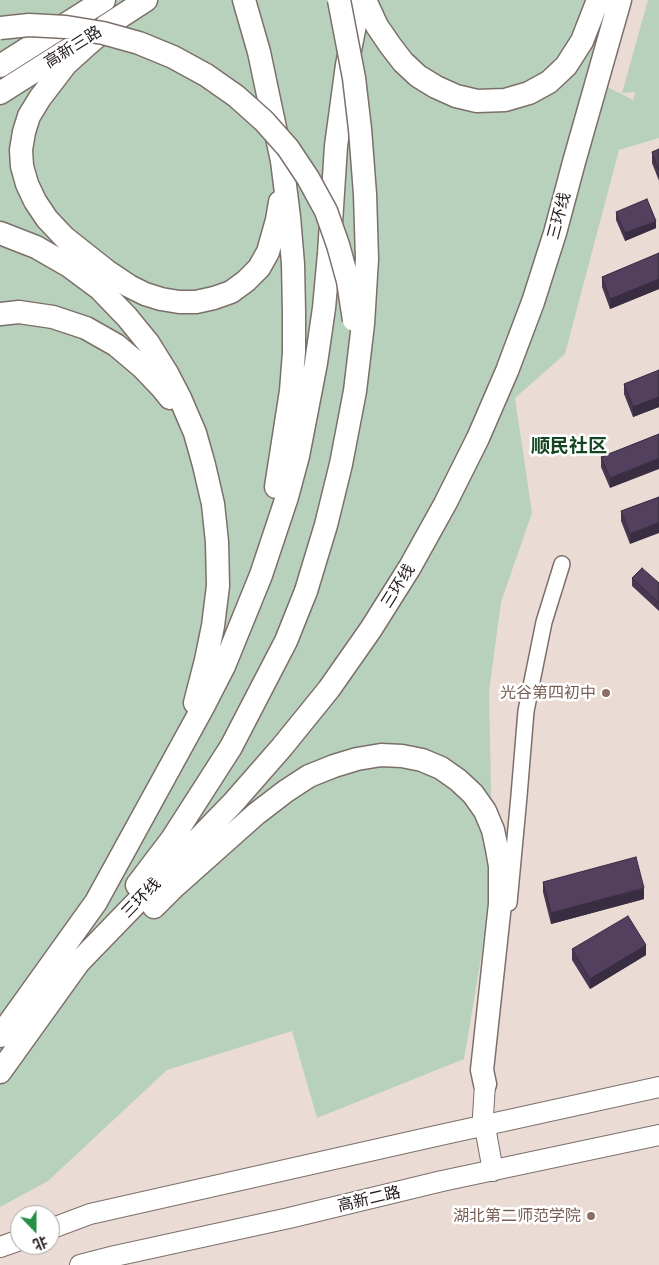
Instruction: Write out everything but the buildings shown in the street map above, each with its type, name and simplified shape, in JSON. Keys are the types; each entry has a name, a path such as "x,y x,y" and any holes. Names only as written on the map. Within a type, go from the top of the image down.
{"highway":[{"name":"高新三路","path":"0,66 104,0"},
{"name":"高新三路","path":"0,93 146,0"},
{"path":"244,0 259,52 282,161 293,264 294,312 294,352 291,391 276,489 244,619"},
{"path":"0,1072 79,962 177,848 286,641 306,591 326,525 356,391 367,258 360,129 354,78 339,0"},
{"name":"三环线","path":"0,1036 96,902 180,751 224,666 261,575 284,507 308,410 324,308 338,128 347,65 360,0"},
{"path":"365,0 377,26 390,45 403,62 418,76 436,88 456,96 477,101 505,100 529,93 549,82 566,66 582,41 598,0"},
{"name":"三环线","path":"177,848 233,803 329,689 371,629 410,567 446,504 478,438 507,371 533,302 555,233 620,0"},
{"path":"120,17 86,44 66,64 40,98 29,116 24,132 21,150 22,166 27,184 47,219 66,238 101,266 144,294 179,302 196,302 231,292 259,268 268,252 280,201 282,161"},
{"path":"0,28 29,26 66,27 103,33 139,43 173,57 206,75 236,96 264,121 288,148 308,178 326,211 338,245 348,281 354,316 356,391"},
{"path":"0,233 36,247 69,266 100,290 127,317 149,344 167,373 180,398 194,433 213,504 217,542 218,586 206,660 191,719 180,751"},
{"path":"0,314 19,312 54,317 86,328 116,344 162,388 194,433"},
{"path":"36,1021 78,984 174,887 228,837 286,791 309,776 356,759 381,755 402,756 435,765 458,780 473,794 485,811 493,830 500,866 500,904 482,1070 485,1084"}],"main road":[{"path":"485,1084 483,1116 494,1171"},
{"path":"60,1220 659,1087"},
{"name":"高新二路","path":"80,1265 116,1260 494,1171 659,1135"},
{"path":"60,1225 90,1214"}],"street":[{"path":"485,1084 491,1070 509,902 526,711 544,622 562,564"}],"green space":[{"path":"0,0 609,0 586,76 633,100 635,92 622,93 648,0 659,0 659,138 619,150 565,354 515,398 532,513 501,602 489,691 493,887 464,1059 317,1118 292,1031 167,1070 48,1181 0,1207"}],"place":[{"name":"光谷第四初中","path":"606,693"},
{"name":"湖北第二师范学院","path":"591,1216"}],"district":[{"name":"顺民社区","path":"569,446"}]}
